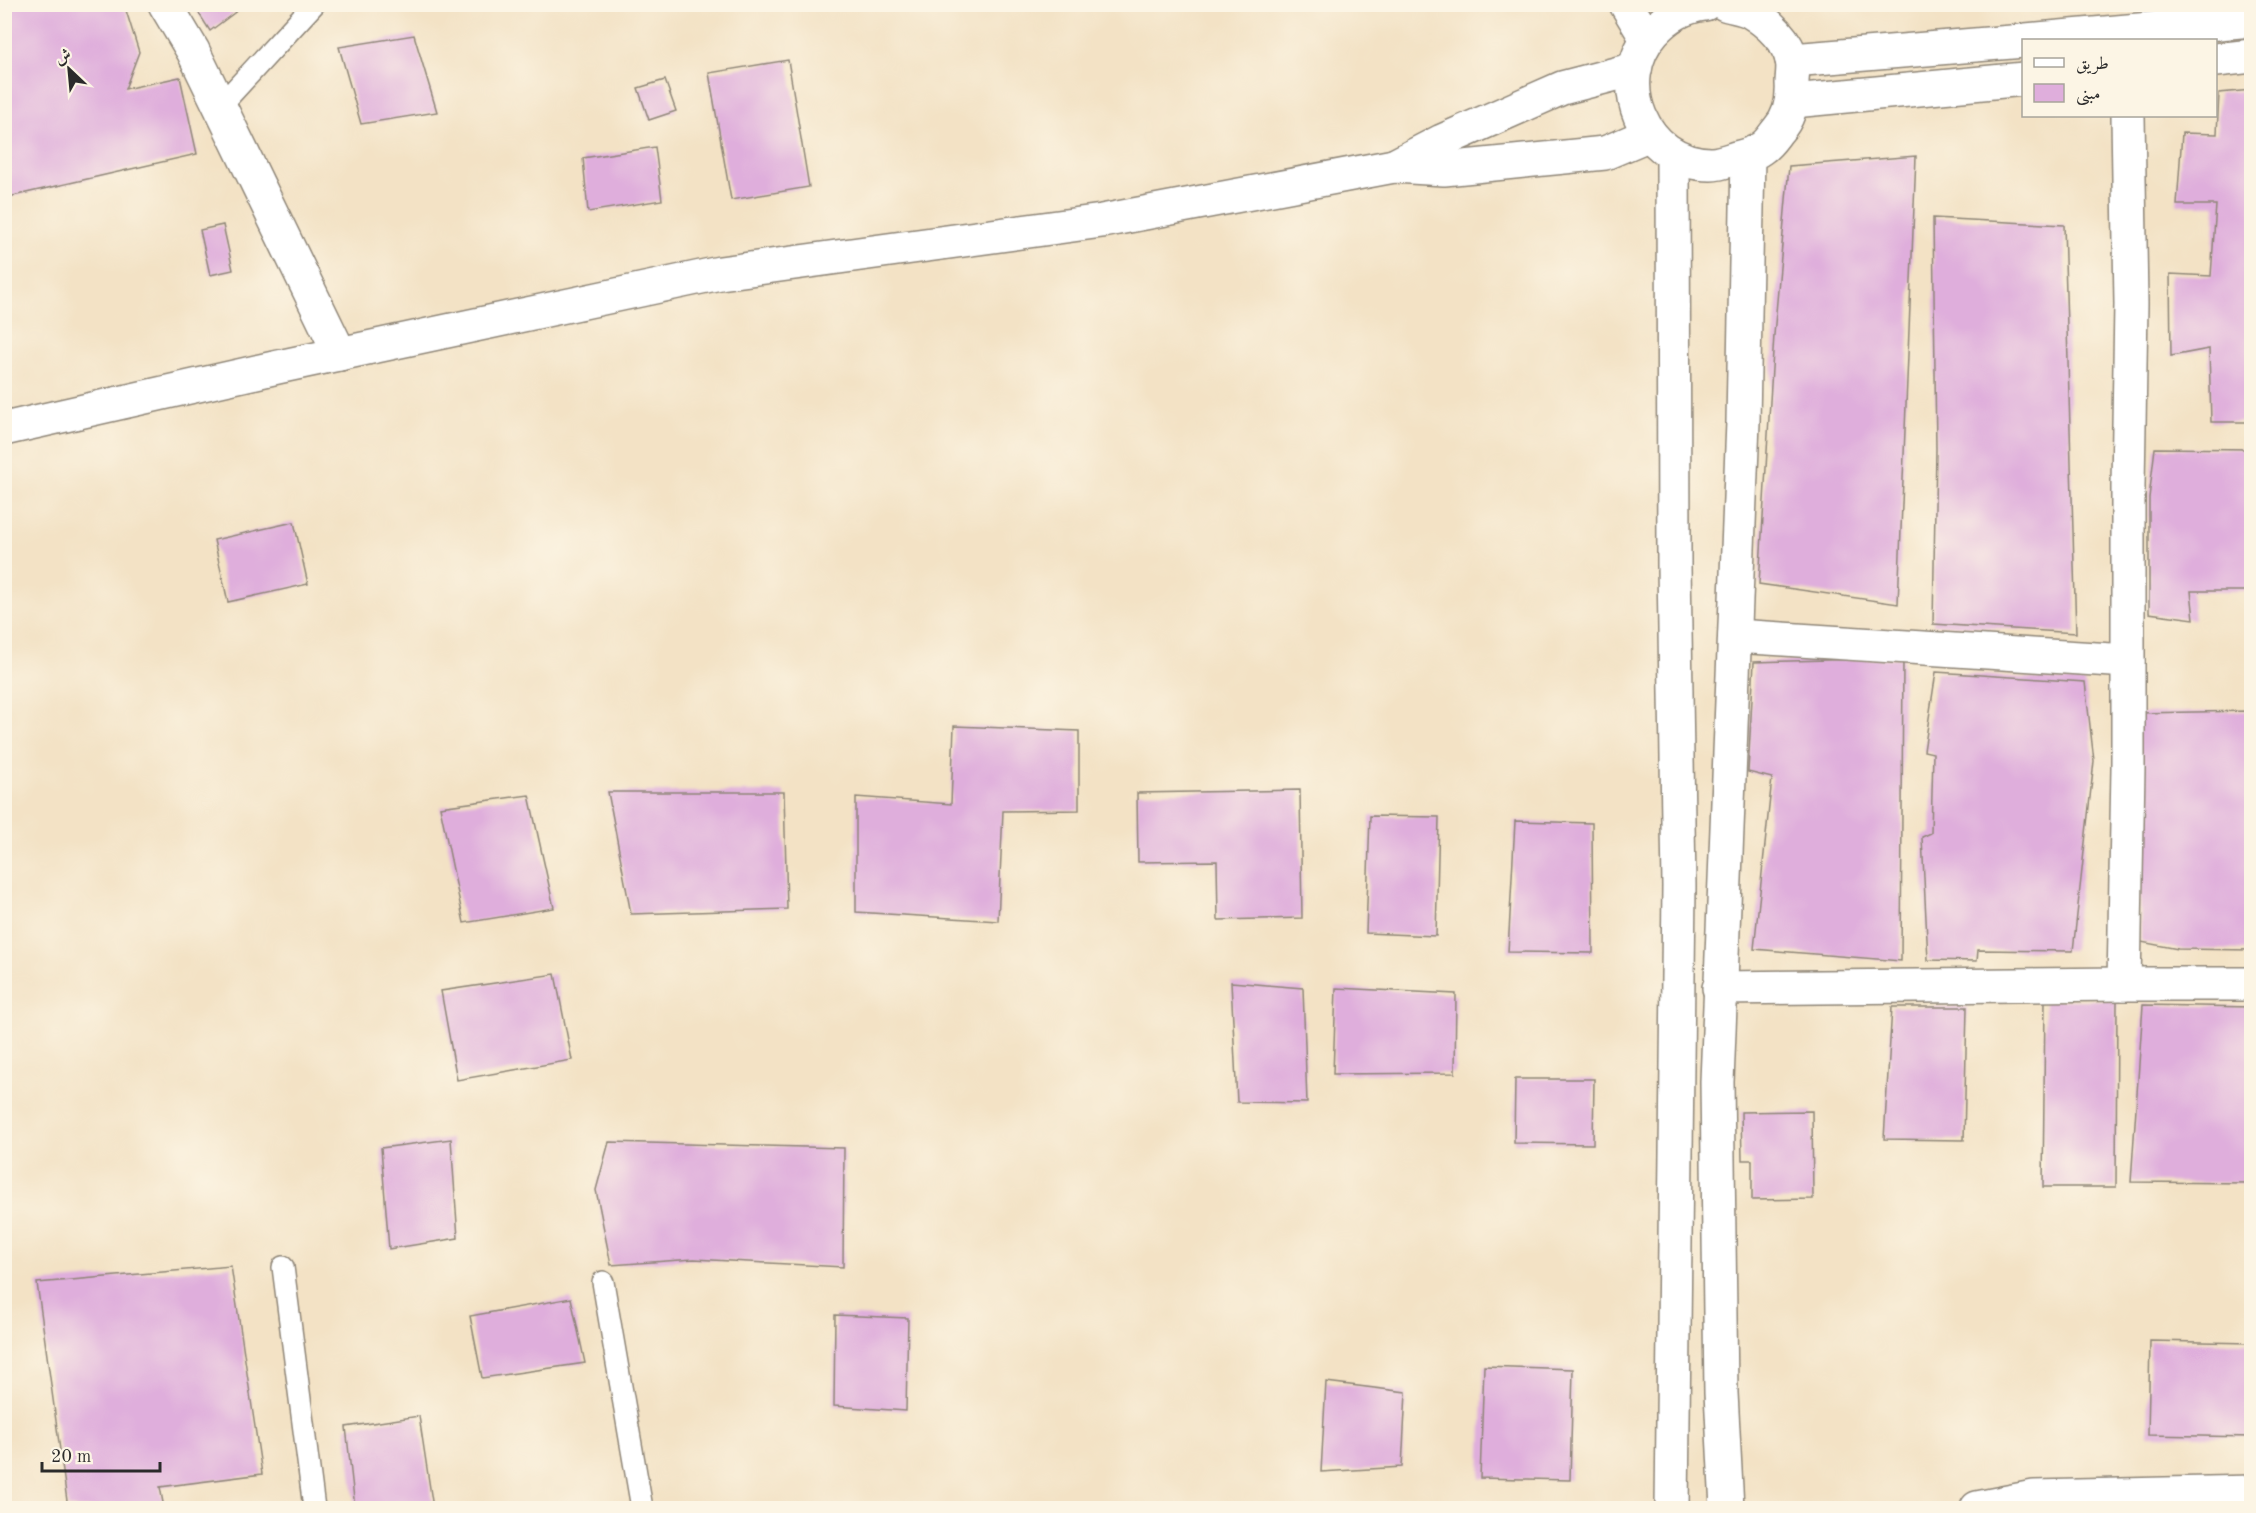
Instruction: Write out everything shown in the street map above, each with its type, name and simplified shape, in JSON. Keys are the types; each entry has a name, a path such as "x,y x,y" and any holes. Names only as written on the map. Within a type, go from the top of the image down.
{"street":[{"path":"165,4 193,51 340,354"},
{"path":"1626,4 1647,39"},
{"path":"1695,5 1667,17 1647,39 1636,57 1632,85 1636,110 1662,144 1692,162 1713,165 1748,155 1763,147 1782,127 1793,101 1792,60 1773,29 1750,12 1725,4"},
{"path":"2047,39 2252,20"},
{"path":"1792,60 2022,41"},
{"path":"2217,60 2252,56"},
{"path":"1395,166 1442,141 1562,88 1635,69"},
{"path":"1793,101 2022,79"},
{"path":"2124,984 2131,304 2128,117"},
{"path":"4,429 720,273 1102,222 1395,166 1444,170 1605,153 1662,144"},
{"path":"1662,144 1674,565 1679,886 1672,1509"},
{"path":"1727,1509 1721,1394 1717,1082 1743,422 1748,155"},
{"path":"1735,636 2128,661"},
{"path":"1719,988 2252,984"},
{"path":"1977,1509 2034,1497 2252,1492"}],"lane":[{"path":"220,106 314,4"},
{"path":"283,1268 314,1509"},
{"path":"603,1282 642,1509"}],"building":[{"path":"4,4 124,4 139,52 125,89 180,77 197,154 4,198"},
{"path":"193,4 246,4 210,31"},
{"path":"414,35 437,112 361,124 339,47"},
{"path":"788,60 809,187 731,200 709,73"},
{"path":"665,80 676,111 649,120 638,88"},
{"path":"2252,90 2252,422 2211,422 2209,349 2171,356 2170,274 2211,276 2216,205 2177,205 2182,133 2217,134 2219,93"},
{"path":"655,147 662,200 588,212 583,158"},
{"path":"1916,156 1898,604 1759,584 1774,335 1789,166"},
{"path":"1933,218 2064,225 2076,633 1933,624 1936,449"},
{"path":"223,225 233,270 210,275 200,230"},
{"path":"2155,448 2252,449 2252,591 2191,591 2194,619 2149,613 2149,498"},
{"path":"294,522 308,584 228,602 214,540"},
{"path":"1903,658 1901,961 1754,949 1772,778 1748,772 1754,662"},
{"path":"1936,672 2085,682 2094,761 2073,951 1978,950 1977,961 1928,960 1922,837 1931,833 1933,753 1924,751"},
{"path":"2252,711 2252,950 2178,949 2141,942 2137,713"},
{"path":"954,726 1079,731 1079,810 1003,811 998,921 856,912 856,797 951,804"},
{"path":"1300,790 1302,918 1218,920 1217,861 1138,862 1137,793"},
{"path":"608,792 784,792 787,909 631,914"},
{"path":"529,795 554,908 464,923 440,807"},
{"path":"1370,816 1439,817 1436,936 1366,933"},
{"path":"1515,821 1592,823 1593,953 1508,952"},
{"path":"555,974 572,1060 457,1080 441,991"},
{"path":"1231,982 1303,988 1307,1103 1237,1102"},
{"path":"1336,988 1456,994 1455,1073 1333,1074"},
{"path":"2045,1000 2117,1000 2116,1187 2043,1187"},
{"path":"2143,1005 2252,1007 2252,1183 2131,1182"},
{"path":"1892,1007 1967,1007 1964,1140 1884,1139"},
{"path":"1515,1079 1594,1079 1593,1144 1514,1143"},
{"path":"1812,1111 1813,1199 1752,1200 1752,1160 1742,1160 1741,1112"},
{"path":"451,1139 458,1238 389,1249 381,1148"},
{"path":"609,1142 844,1148 843,1267 694,1259 611,1265 596,1190"},
{"path":"231,1266 262,1474 160,1487 164,1508 68,1508 37,1283"},
{"path":"571,1298 585,1363 482,1378 470,1316"},
{"path":"835,1315 908,1318 906,1411 834,1406"},
{"path":"2150,1341 2252,1343 2252,1437 2148,1435"},
{"path":"1484,1366 1573,1369 1570,1480 1480,1478"},
{"path":"1326,1382 1406,1392 1402,1467 1321,1472"},
{"path":"419,1416 433,1508 355,1508 346,1427"}]}
